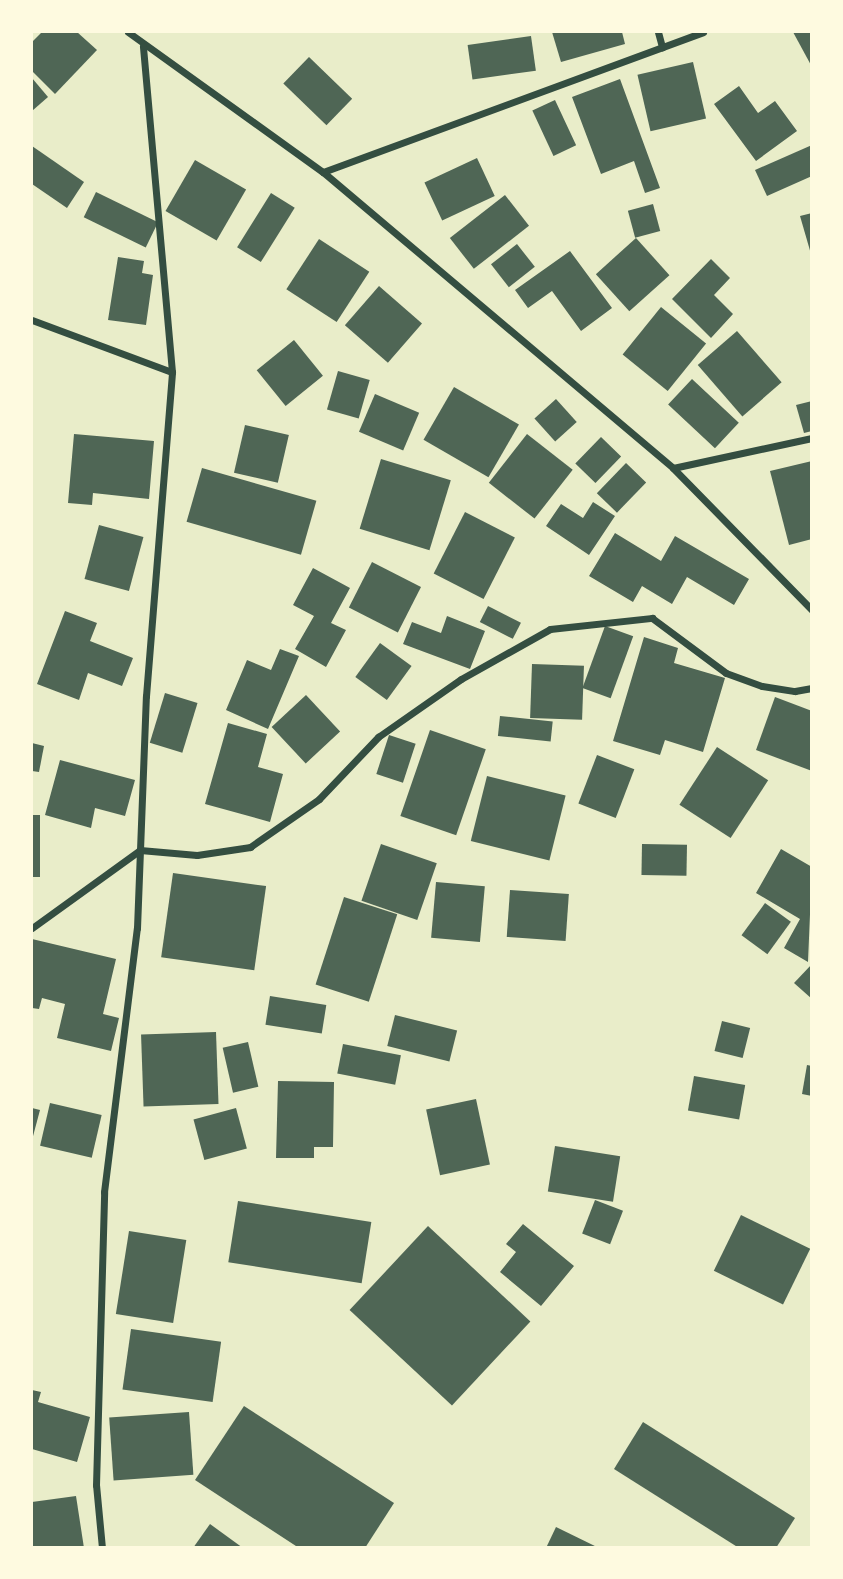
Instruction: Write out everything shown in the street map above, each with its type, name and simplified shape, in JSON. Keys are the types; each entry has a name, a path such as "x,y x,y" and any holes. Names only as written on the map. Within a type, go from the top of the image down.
{"street":[{"path":"128,32 143,46 323,172 673,468 811,610"},
{"path":"658,32 663,47"},
{"path":"323,172 703,32"},
{"path":"102,1548 96,1485 104,1192 137,928 146,696 172,372 143,46"},
{"path":"32,320 172,372"},
{"path":"673,468 811,438"},
{"path":"32,928 140,850 197,855 250,847 319,799 378,737 461,679 551,629 652,618 726,673 762,686 795,691 811,688"}],"building":[{"path":"42,32 77,32 97,50 55,94 32,71 32,42"},
{"path":"552,32 622,32 625,44 561,62"},
{"path":"793,32 812,32 812,67"},
{"path":"531,36 536,71 472,80 468,45"},
{"path":"309,57 352,99 326,125 283,84"},
{"path":"693,62 706,119 651,131 637,75"},
{"path":"32,78 48,97 32,111"},
{"path":"620,79 660,188 645,193 634,161 601,174 572,97"},
{"path":"739,86 758,113 775,101 797,131 756,161 714,104"},
{"path":"555,100 576,145 553,156 532,111"},
{"path":"812,145 812,176 767,196 755,170"},
{"path":"32,146 84,182 67,208 32,184"},
{"path":"477,158 495,196 442,221 424,183"},
{"path":"195,160 246,190 217,241 166,211"},
{"path":"96,192 158,222 146,247 84,217"},
{"path":"271,193 295,208 261,262 237,247"},
{"path":"505,195 529,226 474,269 450,238"},
{"path":"653,204 660,231 635,238 628,211"},
{"path":"812,213 812,254 811,254 800,216"},
{"path":"636,238 669,275 629,311 596,274"},
{"path":"319,239 369,272 337,322 286,289"},
{"path":"517,244 535,267 509,287 491,264"},
{"path":"570,251 612,308 581,331 552,291 528,308 515,290"},
{"path":"118,257 144,261 142,273 153,275 146,325 108,320"},
{"path":"711,259 730,278 714,295 733,314 711,338 672,299"},
{"path":"379,286 422,323 388,363 345,325"},
{"path":"661,307 706,344 668,391 623,354"},
{"path":"737,331 782,382 742,416 698,365"},
{"path":"294,340 323,376 286,406 257,370"},
{"path":"338,371 370,380 359,419 327,409"},
{"path":"692,379 739,423 715,448 668,405"},
{"path":"454,387 519,424 488,477 424,440"},
{"path":"375,394 419,413 403,450 359,432"},
{"path":"556,399 577,422 555,441 534,418"},
{"path":"812,401 812,431 804,433 796,405"},
{"path":"245,425 289,435 278,483 234,473"},
{"path":"74,434 154,441 149,499 93,493 92,505 68,503"},
{"path":"527,434 573,470 535,519 489,483"},
{"path":"601,437 621,456 595,483 575,464"},
{"path":"381,459 451,480 429,550 360,529"},
{"path":"812,461 812,539 789,545 770,471"},
{"path":"626,463 646,482 617,513 597,493"},
{"path":"202,468 316,501 301,555 187,522"},
{"path":"593,502 615,516 589,555 546,526 561,504 583,518"},
{"path":"465,512 515,537 484,599 434,573"},
{"path":"99,525 143,537 129,591 85,579"},
{"path":"615,533 661,561 675,536 749,579 734,605 687,577 672,604 642,586 633,602 589,576"},
{"path":"372,562 421,587 398,632 349,607"},
{"path":"313,568 350,588 331,623 346,630 326,667 295,649 314,616 293,605"},
{"path":"488,606 521,623 513,639 480,622"},
{"path":"65,611 97,623 90,641 133,658 122,686 88,673 79,700 37,684"},
{"path":"447,616 485,631 470,669 403,644 412,622 441,633"},
{"path":"605,626 633,636 611,698 582,688"},
{"path":"644,637 678,648 674,663 725,678 703,752 665,740 660,755 613,741"},
{"path":"380,643 412,666 387,700 355,677"},
{"path":"280,649 299,656 268,729 226,710 247,660 271,670"},
{"path":"532,664 584,666 582,720 530,718"},
{"path":"165,693 198,703 182,753 150,743"},
{"path":"306,695 340,732 306,764 272,727"},
{"path":"775,697 812,711 812,771 756,750"},
{"path":"500,716 553,722 551,741 498,736"},
{"path":"228,723 267,734 258,767 283,774 270,822 205,804"},
{"path":"430,730 486,749 456,835 400,816"},
{"path":"389,735 416,744 403,783 376,774"},
{"path":"32,743 44,746 39,772 32,771"},
{"path":"717,747 768,780 731,838 679,805"},
{"path":"597,755 634,769 616,818 578,804"},
{"path":"60,760 135,780 125,816 95,808 91,828 45,815"},
{"path":"487,776 566,796 549,861 471,841"},
{"path":"32,815 40,815 40,877 32,877"},
{"path":"381,844 437,863 417,920 361,901"},
{"path":"642,844 687,845 686,876 641,875"},
{"path":"781,849 812,867 808,962 784,948 800,919 756,893"},
{"path":"173,873 266,886 254,970 161,957"},
{"path":"436,882 485,886 480,942 431,938"},
{"path":"510,890 569,894 566,941 507,937"},
{"path":"344,897 397,914 369,1002 316,984"},
{"path":"765,903 791,922 767,954 741,935"},
{"path":"32,939 116,959 103,1014 119,1018 111,1051 57,1038 65,1004 42,998 39,1009 32,1008"},
{"path":"812,964 812,999 794,983"},
{"path":"270,996 326,1005 322,1034 265,1025"},
{"path":"395,1015 457,1030 449,1062 387,1046"},
{"path":"722,1021 750,1028 743,1058 715,1051"},
{"path":"216,1032 219,1104 144,1107 141,1035"},
{"path":"248,1042 258,1087 233,1093 223,1048"},
{"path":"343,1044 401,1055 395,1085 337,1073"},
{"path":"807,1065 812,1066 812,1096 802,1094"},
{"path":"694,1076 745,1085 739,1119 688,1110"},
{"path":"278,1081 334,1082 333,1147 314,1147 314,1158 276,1158"},
{"path":"476,1099 490,1165 440,1175 426,1110"},
{"path":"50,1103 102,1115 92,1158 40,1146"},
{"path":"32,1108 40,1110 32,1140"},
{"path":"236,1108 247,1149 204,1160 193,1119"},
{"path":"555,1146 620,1156 613,1202 548,1191"},
{"path":"595,1200 623,1211 610,1244 582,1234"},
{"path":"238,1201 371,1222 362,1283 228,1262"},
{"path":"741,1215 810,1249 783,1304 714,1271"},
{"path":"523,1224 574,1266 541,1306 500,1272 516,1252 506,1244"},
{"path":"428,1226 530,1321 452,1406 350,1310"},
{"path":"129,1231 186,1240 173,1323 116,1314"},
{"path":"131,1329 221,1342 213,1402 123,1389"},
{"path":"32,1390 41,1392 38,1402 90,1417 77,1462 32,1449"},
{"path":"244,1406 394,1503 365,1548 299,1548 195,1480"},
{"path":"189,1412 193,1475 114,1480 109,1418"},
{"path":"643,1422 795,1518 776,1548 739,1548 614,1469"},
{"path":"76,1496 84,1548 32,1548 32,1502"},
{"path":"210,1524 243,1548 193,1548"},
{"path":"556,1527 599,1548 546,1548"}]}
